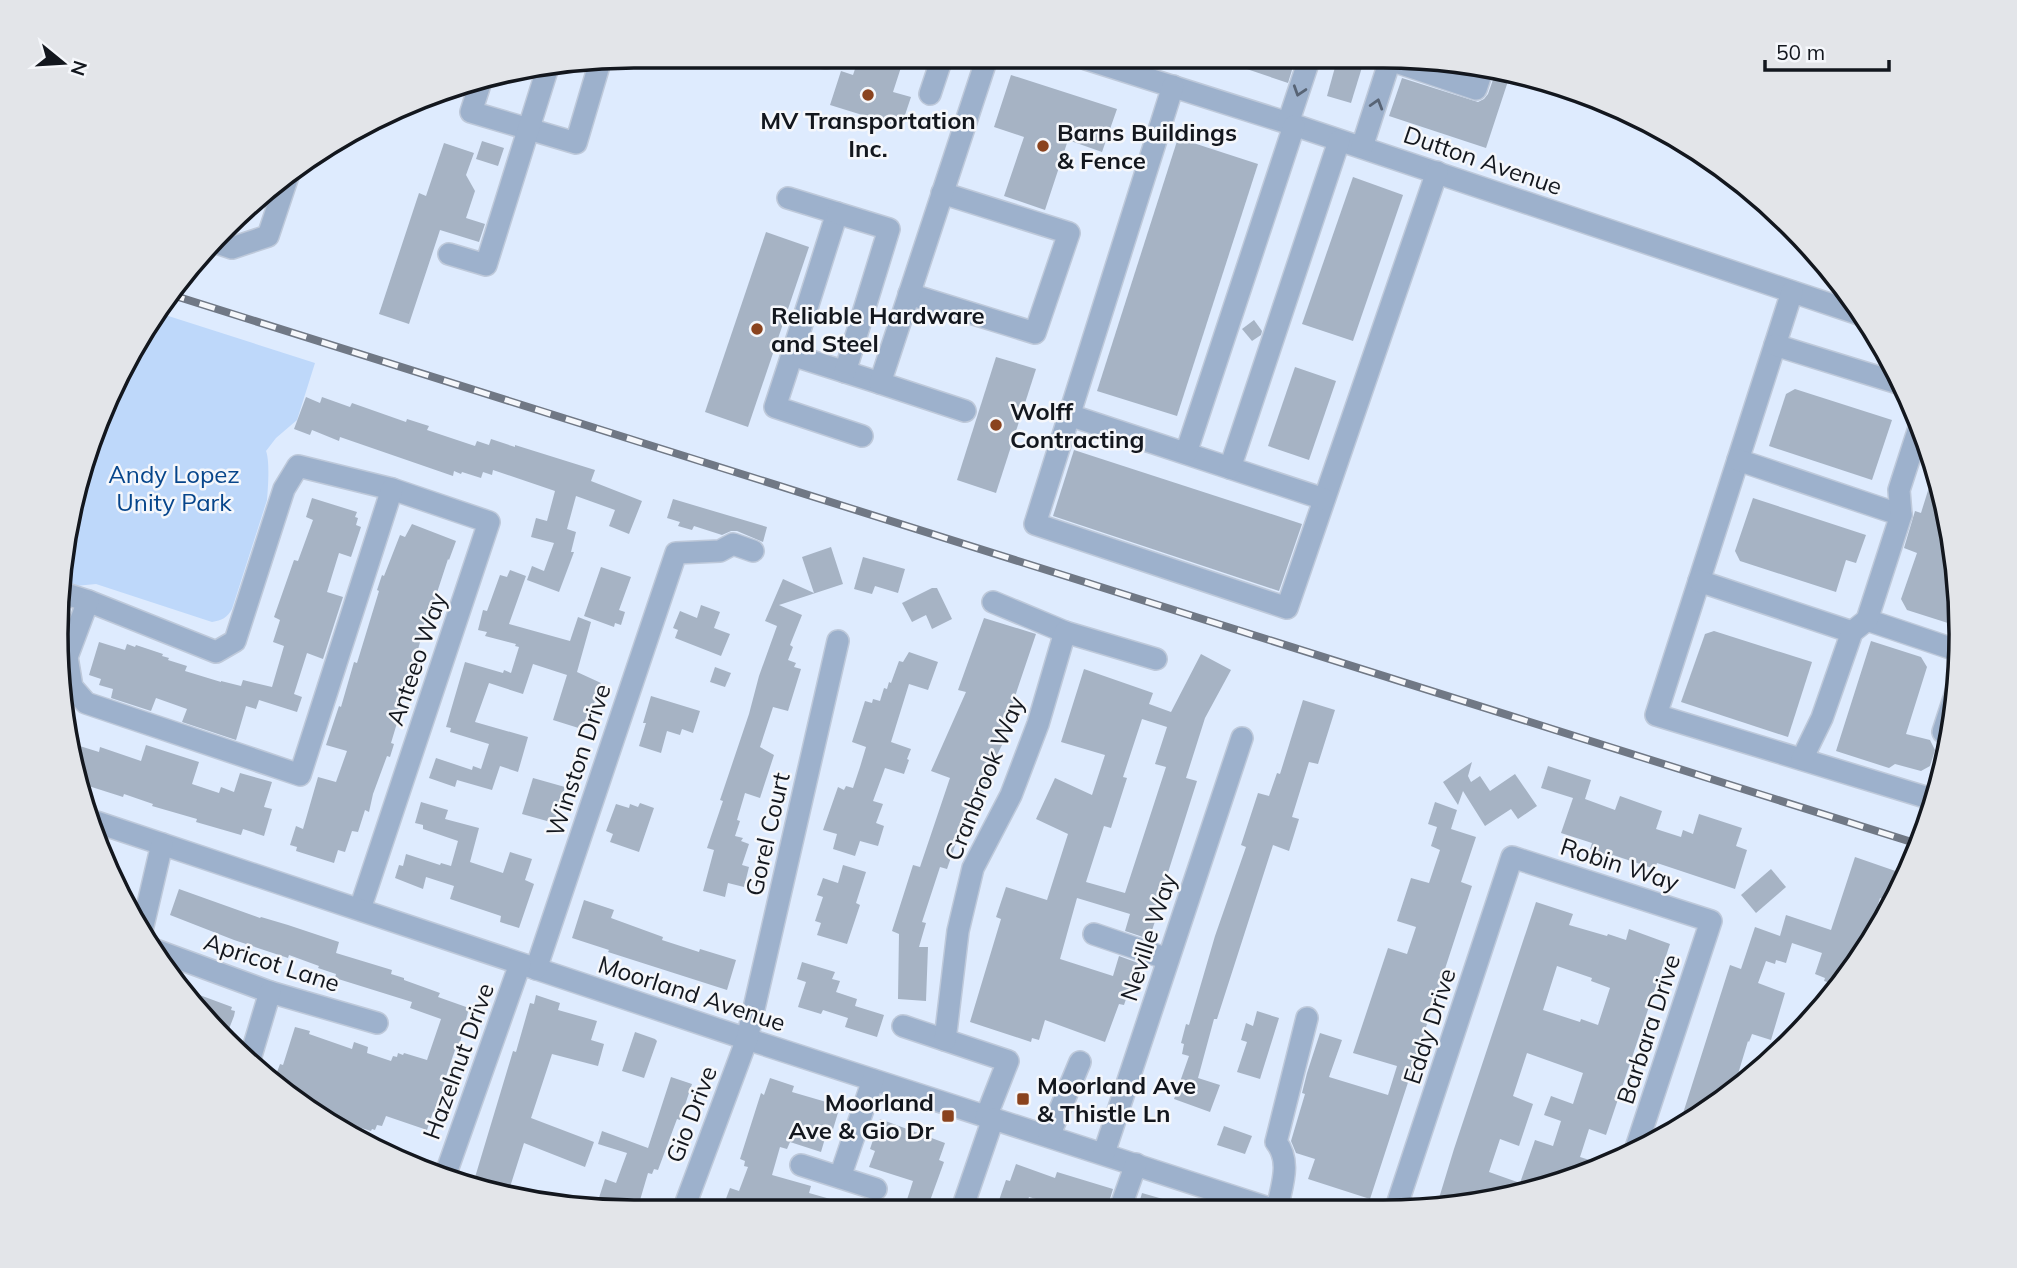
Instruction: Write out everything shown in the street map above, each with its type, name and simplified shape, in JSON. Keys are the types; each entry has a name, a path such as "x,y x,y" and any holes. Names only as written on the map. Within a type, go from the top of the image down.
{"street":[{"path":"930,94 939,68"},
{"path":"880,383 984,68"},
{"name":"Dutton Avenue","path":"1115,68 1362,147 1846,310"},
{"path":"1186,453 1307,68"},
{"path":"1362,147 1389,68"},
{"path":"478,91 471,112 576,143 598,69"},
{"path":"1446,72 1476,89 1480,77"},
{"path":"449,254 486,265 545,75"},
{"path":"1173,86 1035,524 1287,608 1437,172"},
{"path":"1230,468 1339,141"},
{"path":"909,294 1035,333 1069,233 942,193"},
{"path":"224,245 232,248 268,236 276,197"},
{"path":"788,198 926,240"},
{"path":"836,213 775,407 862,436"},
{"path":"845,372 889,229"},
{"path":"1792,292 1656,715 1924,797"},
{"path":"1775,345 1888,380"},
{"path":"792,355 965,411"},
{"path":"1069,415 1324,499"},
{"path":"1802,759 1860,626 1901,515 1899,490 1915,441"},
{"path":"1738,460 1901,515"},
{"path":"69,595 216,652 235,641 284,489 298,466 392,489 300,775 86,703 72,687 69,669"},
{"name":"Anteeo Way","path":"360,909 489,523 392,489"},
{"name":"Winston Drive","path":"528,966 676,552 720,551 733,544 753,551"},
{"path":"1699,581 1949,649"},
{"path":"69,653 88,601"},
{"path":"993,602 1065,632 1156,659"},
{"name":"Cranbrook Way","path":"946,1040 958,931 973,867 1011,795 1038,724 1065,632"},
{"name":"Gorel Court","path":"747,1039 838,642"},
{"name":"Neville Way","path":"1104,1153 1242,738"},
{"name":"Moorland Avenue","path":"101,824 747,1039 1104,1153 1224,1200"},
{"path":"145,918 162,844"},
{"name":"Robin Way","path":"1512,857 1712,921"},
{"name":"Eddy Drive","path":"1399,1200 1512,857"},
{"name":"Barbara Drive","path":"1639,1138 1712,921"},
{"path":"1094,934 1168,959"},
{"name":"Apricot Lane","path":"169,955 270,992 377,1023"},
{"name":"Hazelnut Drive","path":"448,1169 528,966"},
{"path":"252,1051 270,992"},
{"path":"1278,1200 1285,1169 1283,1151 1276,1142 1307,1018"},
{"path":"903,1026 1008,1061 965,1200"},
{"name":"Gio Drive","path":"687,1200 747,1039"},
{"path":"1049,1136 1080,1062"},
{"path":"840,1177 873,1080"},
{"path":"1123,1200 1136,1164"},
{"path":"801,1165 876,1189"}],"green space":[{"name":"Andy Lopez Unity Park","path":"167,316 315,363 297,420 276,438 266,451 267,500 228,615 212,622 96,584 75,586 69,607 71,620 68,619 69,597 73,560 79,524 98,452 127,384"}],"building":[{"name":"MV Transportation Inc.","path":"855,68 901,68 893,92 911,97 901,127 830,105 841,71 853,75"},
{"path":"1244,68 1293,68 1288,83"},
{"path":"1335,68 1362,68 1351,103 1327,96"},
{"name":"Barns Buildings & Fence","path":"1011,75 1117,109 1102,152 1068,140 1045,210 1004,196 1024,137 994,127"},
{"path":"1402,78 1478,102 1488,94 1493,79 1507,83 1486,148 1389,116"},
{"path":"1178,138 1258,164 1177,416 1097,391"},
{"path":"482,141 504,148 498,166 476,159"},
{"path":"444,143 474,153 466,175 475,191 466,218 485,224 479,242 440,230 409,324 379,314 419,193 426,196"},
{"path":"1353,177 1403,195 1353,341 1302,324"},
{"name":"Reliable Hardware and Steel","path":"766,232 809,247 748,427 705,412"},
{"path":"1254,320 1262,331 1261,335 1252,341 1242,329"},
{"name":"Wolff Contracting","path":"996,357 1036,369 996,493 957,480"},
{"path":"1295,367 1336,381 1309,460 1268,446"},
{"path":"1795,389 1892,420 1872,480 1769,446 1786,394"},
{"path":"306,397 320,403 322,397 350,407 352,403 406,422 407,419 429,426 427,430 475,446 477,441 489,445 491,439 515,445 595,470 591,481 642,501 629,534 609,526 615,510 576,496 567,529 576,532 571,552 574,552 559,592 527,580 532,566 544,571 554,543 531,537 536,518 547,521 555,491 493,470 492,475 483,472 481,478 454,471 453,476 340,437 339,441 312,430 310,435 294,429"},
{"path":"1074,450 1302,524 1279,591 1053,516"},
{"path":"1929,488 1944,560 1949,623 1907,610 1901,599 1917,553 1904,548 1915,511 1921,513"},
{"path":"312,498 357,512 356,525 361,527 351,557 339,553 327,592 343,597 323,659 307,653 294,694 302,697 297,712 259,700 256,709 246,706 236,740 182,722 187,709 156,698 151,711 111,698 113,689 99,685 101,679 89,675 99,642 125,650 127,644 136,645 187,666 185,671 221,682 241,686 243,680 272,687 284,646 273,642 280,620 274,617 294,560 298,561 313,520 306,517"},
{"path":"1753,498 1866,535 1856,563 1846,560 1836,592 1740,561 1735,551"},
{"path":"673,499 767,527 763,542 737,531 722,535 694,526 692,530 678,526 680,522 667,518"},
{"path":"412,524 456,541 431,611 428,610 405,697 402,697 394,722 397,723 390,757 387,756 369,812 365,810 358,832 352,831 345,852 338,850 334,863 296,851 297,847 290,845 296,826 303,829 318,777 336,782 347,751 326,745 354,662 357,663 382,575 384,576 400,535 405,537"},
{"path":"831,547 843,584 779,605 802,615 790,645 793,647 788,660 796,663 794,667 801,669 788,711 773,707 760,747 774,755 760,798 745,793 737,820 740,821 735,836 743,838 741,841 749,844 742,865 749,867 744,887 728,883 725,897 703,891 714,850 707,848 723,801 720,800 777,626 765,621 783,579 814,593 802,557"},
{"path":"863,557 905,569 898,593 875,586 872,594 854,589"},
{"path":"601,567 631,577 619,610 625,612 621,625 615,623 614,627 584,616"},
{"path":"510,570 526,576 509,624 570,641 578,617 591,622 577,672 601,683 585,730 553,720 567,675 533,664 523,694 489,683 475,722 528,737 518,772 500,766 492,790 457,780 455,787 429,778 436,758 472,770 473,766 481,769 489,744 450,732 451,728 446,727 465,662 511,673 519,647 485,636 487,632 478,630 483,610 487,611 500,575 507,577"},
{"path":"937,588 952,619 932,629 926,615 912,622 902,603"},
{"path":"701,605 720,612 714,628 730,634 721,656 675,638 678,630 673,628 680,611 697,618"},
{"path":"984,618 1036,634 1006,723 1012,725 991,767 993,768 983,792 976,789 966,824 963,823 947,869 940,867 922,922 926,923 919,947 928,947 926,1001 898,999 899,934 892,931 913,865 920,867 950,778 931,771 966,692 958,690"},
{"path":"1714,631 1812,662 1788,737 1681,702 1705,634"},
{"path":"1871,641 1921,657 1927,667 1906,734 1930,740 1935,750 1930,766 1921,771 1895,764 1889,768 1836,751"},
{"path":"909,652 938,662 928,690 909,684 891,742 911,749 907,759 909,760 904,774 885,768 873,801 883,804 876,823 884,826 878,846 860,841 855,856 833,849 837,834 823,830 838,787 844,790 846,786 853,788 860,767 866,747 852,742 865,701 880,701 884,688 887,689 889,682 891,683 899,661 903,662"},
{"path":"1201,654 1231,670 1205,718 1186,778 1197,781 1149,939 1125,931 1130,914 1077,898 1060,959 1113,976 1119,956 1138,963 1124,1005 1119,1004 1105,1042 1045,1020 1039,1040 1032,1038 1031,1042 970,1022 1001,919 996,917 1006,887 1047,900 1068,834 1036,819 1055,778 1092,795 1105,755 1061,742 1084,669 1153,693 1149,704 1171,712","holes":["1142,719 1167,727 1155,764 1166,767 1125,893 1086,882 1104,826 1111,828 1127,778 1123,777"]},
{"path":"715,667 731,673 725,687 710,682"},
{"path":"651,696 700,711 693,733 682,729 680,735 667,731 661,753 639,746"},
{"path":"1303,700 1335,710 1318,764 1309,762 1292,817 1299,819 1289,851 1273,845 1217,1019 1214,1019 1198,1078 1220,1085 1210,1112 1174,1099 1189,1056 1182,1054 1184,1044 1181,1043 1246,847 1241,845 1258,793 1269,796 1277,773 1280,774"},
{"path":"146,745 199,762 192,784 219,793 221,787 234,792 240,773 272,782 264,807 272,809 264,836 243,829 241,835 196,822 197,819 152,806 153,804 124,794 123,797 90,786 79,746 99,752 100,747 141,761"},
{"path":"1472,762 1468,776 1471,782 1480,776 1490,791 1515,774 1537,806 1518,819 1511,809 1485,826 1463,791 1458,805 1443,782"},
{"path":"1548,766 1591,780 1585,799 1615,810 1620,796 1662,811 1656,829 1681,837 1683,830 1693,834 1699,814 1742,828 1736,846 1747,850 1735,889 1657,863 1655,869 1613,855 1612,857 1590,849 1592,843 1561,833 1573,798 1541,788"},
{"path":"533,778 565,787 554,823 522,814"},
{"path":"421,802 448,810 445,819 479,828 470,862 503,873 510,852 532,859 525,880 534,884 519,928 500,922 501,916 450,899 454,886 426,877 423,889 395,878 399,865 403,866 406,854 451,866 458,841 423,829 423,825 415,823"},
{"path":"1435,802 1457,810 1451,829 1476,837 1461,882 1472,886 1370,1199 1308,1179 1315,1159 1296,1153 1291,1141 1305,1094 1302,1093 1307,1073 1320,1033 1342,1040 1329,1077 1388,1095 1397,1066 1353,1053 1388,948 1407,954 1416,927 1397,921 1411,878 1429,883 1440,850 1431,846 1437,827 1428,824"},
{"path":"640,803 654,808 639,852 610,842 613,834 606,831 616,804 629,808 630,804 638,807"},
{"path":"1855,857 1896,871 1882,899 1880,898 1873,917 1828,982 1815,974 1822,953 1792,943 1786,963 1766,961 1758,983 1785,993 1771,1040 1752,1034 1738,1074 1683,1113 1730,965 1741,969 1755,927 1780,936 1786,915 1831,930"},
{"path":"843,865 866,872 856,903 860,905 847,944 817,935 821,923 815,921 823,897 817,895 823,878 838,883"},
{"path":"1771,869 1786,887 1756,913 1741,895"},
{"path":"179,889 339,942 336,953 392,970 391,974 440,993 438,997 469,1008 458,1050 455,1050 442,1088 445,1089 437,1113 433,1112 427,1130 386,1116 382,1126 377,1125 375,1130 355,1126 277,1072 280,1064 283,1065 295,1027 352,1049 354,1042 368,1047 367,1053 391,1061 398,1053 427,1060 441,1019 410,1008 412,1002 335,978 336,974 318,968 319,966 234,940 170,915"},
{"path":"584,900 614,910 611,918 663,937 662,940 736,960 727,990 572,938"},
{"path":"1536,902 1573,914 1569,925 1626,940 1629,929 1670,944 1606,1135 1589,1129 1580,1157 1591,1160 1520,1182 1535,1140 1553,1146 1561,1121 1544,1115 1551,1096 1573,1104 1583,1073 1527,1053 1513,1096 1533,1104 1519,1146 1500,1139 1489,1172 1519,1183 1439,1197","holes":["1557,966 1592,978 1591,981 1610,988 1598,1025 1543,1010"]},
{"path":"802,962 835,972 832,979 840,981 836,992 857,999 855,1006 884,1015 877,1037 845,1027 848,1018 823,1010 821,1014 798,1007 806,982 797,979"},
{"path":"199,995 232,1007 234,1016 229,1029"},
{"path":"536,995 560,1003 558,1010 597,1021 591,1040 604,1044 598,1066 552,1054 531,1118 594,1142 585,1167 524,1143 510,1186 475,1176 513,1051 516,1052 530,1003 534,1004"},
{"path":"1257,1011 1279,1018 1260,1079 1237,1072 1247,1042 1241,1040 1246,1023 1253,1026"},
{"path":"635,1032 657,1041 644,1078 622,1071"},
{"path":"671,1077 692,1084 658,1170 654,1169 652,1174 648,1173 640,1200 599,1199 605,1179 616,1183 627,1153 598,1144 602,1131 648,1148"},
{"path":"770,1078 794,1086 792,1092 840,1106 831,1136 826,1135 821,1152 790,1142 787,1149 780,1147 772,1175 811,1186 809,1193 834,1200 726,1200 730,1188 739,1191 748,1167 744,1166 745,1161 740,1159 761,1093 764,1095"},
{"path":"880,1119 945,1143 939,1160 944,1162 930,1200 907,1200 913,1181 869,1167 875,1151 870,1149"},
{"path":"1224,1126 1252,1136 1245,1154 1217,1145"},
{"path":"1016,1164 1055,1178 1057,1172 1113,1189 1110,1200 1040,1200 1029,1197 1028,1200 999,1200 1006,1180 1010,1181"},
{"path":"1142,1193 1166,1200 1140,1200"}],"railway":[{"path":"180,297 1910,841"}],"place":[{"name":"MV Transportation Inc.","path":"868,95"},
{"name":"Barns Buildings & Fence","path":"1043,146"},
{"name":"Reliable Hardware and Steel","path":"757,329"},
{"name":"Wolff Contracting","path":"996,425"},
{"name":"Moorland Ave & Thistle Ln","path":"1023,1099"},
{"name":"Moorland Ave & Gio Dr","path":"948,1116"}]}
